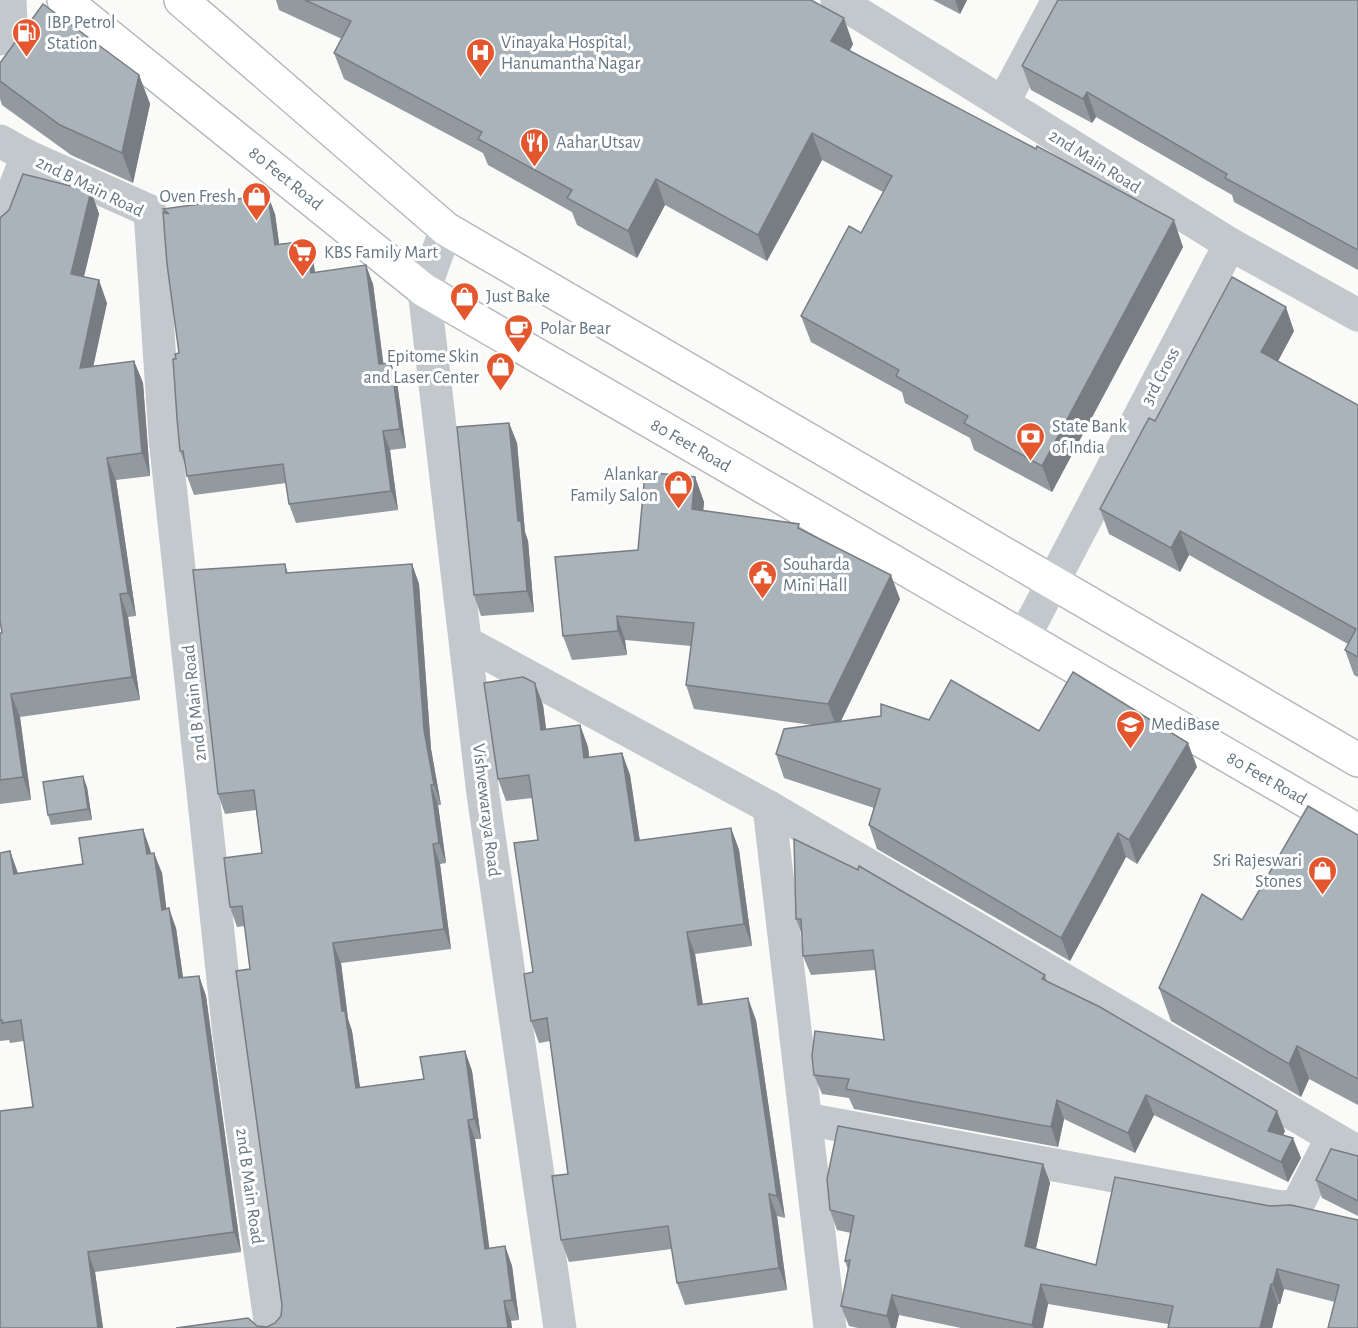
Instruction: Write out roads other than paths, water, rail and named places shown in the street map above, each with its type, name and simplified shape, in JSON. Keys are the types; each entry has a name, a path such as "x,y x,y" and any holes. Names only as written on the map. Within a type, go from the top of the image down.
{"main road":[{"name":"80 Feet Road","path":"64,0 423,290 1358,831"},
{"path":"181,0 446,229 1358,760"}],"street":[{"path":"0,39 11,21 10,0"},
{"name":"2nd Main Road","path":"837,0 1230,243 1358,315"},
{"path":"1002,103 1058,0"},
{"path":"0,225 13,148"},
{"name":"2nd B Main Road","path":"13,148 150,211 165,438 227,1024 271,1328"},
{"path":"423,290 446,229"},
{"name":"3rd Cross","path":"1024,637 1230,243"},
{"name":"Vishvewaraya Road","path":"423,290 483,794 560,1328"},
{"path":"466,643 769,807 1345,1145 1297,1206 1281,1207 806,1119"},
{"path":"769,807 830,1328"}],"place":[{"name":"IBP Petrol Station","path":"26,58"},
{"name":"Vinayaka Hospital, Hanumantha Nagar","path":"480,78"},
{"name":"Aahar Utsav","path":"535,168"},
{"name":"Oven Fresh","path":"257,222"},
{"name":"KBS Family Mart","path":"303,278"},
{"name":"Just Bake","path":"465,322"},
{"name":"Polar Bear","path":"519,354"},
{"name":"Epitome Skin and Laser Center","path":"500,392"},
{"name":"State Bank of India","path":"1031,462"},
{"name":"Alankar Family Salon","path":"679,510"},
{"name":"Souharda Mini Hall","path":"762,600"},
{"name":"MediBase","path":"1130,750"},
{"name":"Sri Rajeswari Stones","path":"1323,896"}]}
